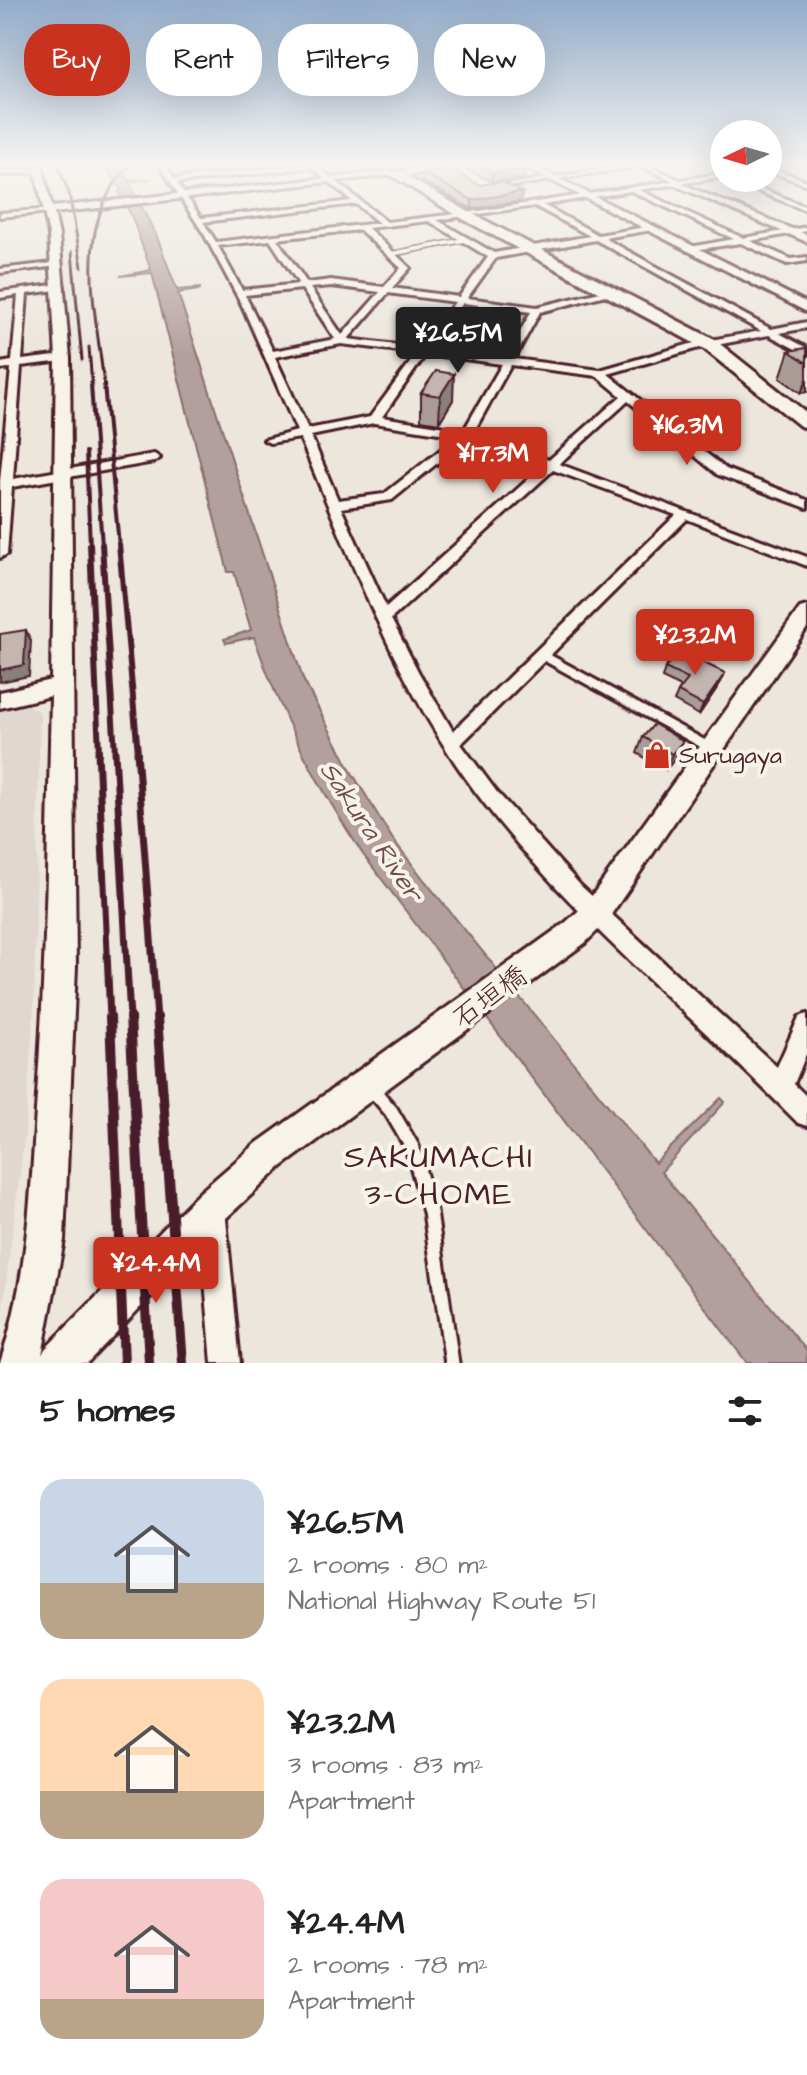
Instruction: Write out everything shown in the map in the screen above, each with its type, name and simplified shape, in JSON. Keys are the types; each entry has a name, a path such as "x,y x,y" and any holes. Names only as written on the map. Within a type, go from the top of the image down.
{"highway":[{"path":"493,230 709,344 807,422"}],"street":[{"path":"20,1363 29,1335 46,1240 61,966 63,358 59,276 53,230"},
{"path":"205,230 215,244 270,355 382,619 451,743 585,923 781,1087 807,1114"},
{"path":"215,244 349,230"},
{"path":"341,341 406,268 365,230"},
{"path":"447,230 493,256"},
{"path":"583,230 807,352"},
{"path":"374,420 493,256 640,230"},
{"path":"652,230 807,308"},
{"path":"720,230 790,262 807,259"},
{"path":"785,230 807,239"},
{"path":"690,249 804,230"},
{"path":"273,238 341,341"},
{"path":"0,271 59,276"},
{"path":"0,295 23,292 59,276"},
{"path":"238,293 331,283 537,310 613,292"},
{"path":"0,554 3,485 23,292"},
{"path":"333,505 388,497 467,434 537,310"},
{"path":"270,355 341,341 421,354 600,373 690,347 807,325"},
{"path":"0,366 63,358"},
{"path":"600,373 722,472 807,504"},
{"path":"382,619 627,396"},
{"path":"270,440 374,420 467,434 807,562"},
{"path":"3,485 154,458"},
{"path":"451,743 685,514"},
{"name":"石垣橋","path":"59,1363 212,1206 269,1155 585,923 712,749 800,637 807,613"},
{"path":"0,700 63,685"},
{"path":"781,1087 807,1025"},
{"path":"212,1206 226,1363"}],"lane":[{"path":"391,254 464,240"},
{"path":"542,655 712,749"},
{"path":"367,1084 391,1111 412,1147 430,1212 452,1363"}],"shaded area":[{"path":"463,303 528,314 502,358 433,350"},
{"path":"25,704 40,712 34,1007 25,1132 0,1330 0,710"}],"water":[{"name":"Sakura River","path":"136,230 153,230 177,290 200,288 178,293 303,679 351,771 392,838 425,881 655,1163 721,1098 725,1102 661,1172 807,1351 807,1363 747,1363 362,853 301,749 276,696 254,637 226,643 224,639 251,630 234,572 228,572 152,273 120,276 151,270"}],"building":[{"path":"807,348 807,363 789,351"},
{"path":"436,371 454,374 440,396 421,393"},
{"path":"26,630 24,665 0,670 0,634"},
{"path":"679,651 725,673 703,705 678,692 688,679 665,668"},
{"path":"654,724 683,741 672,754 643,737"}],"railway":[{"path":"75,230 82,267"},
{"path":"96,230 93,299 104,386"},
{"path":"72,252 82,360"},
{"path":"89,347 92,386"},
{"path":"91,384 102,546"},
{"path":"104,384 119,546"},
{"path":"86,452 90,546"},
{"path":"90,544 99,753"},
{"path":"102,544 115,753"},
{"path":"119,544 138,753"},
{"path":"98,751 110,1019"},
{"path":"115,751 130,1019"},
{"path":"137,751 157,1019"},
{"path":"110,1017 124,1363"},
{"path":"130,1017 149,1363"},
{"path":"157,1017 183,1363"}],"place":[{"name":"Surugaya","path":"657,755"}],"district":[{"name":"SAKUMACHI 3-CHOME","path":"439,1174"}]}
